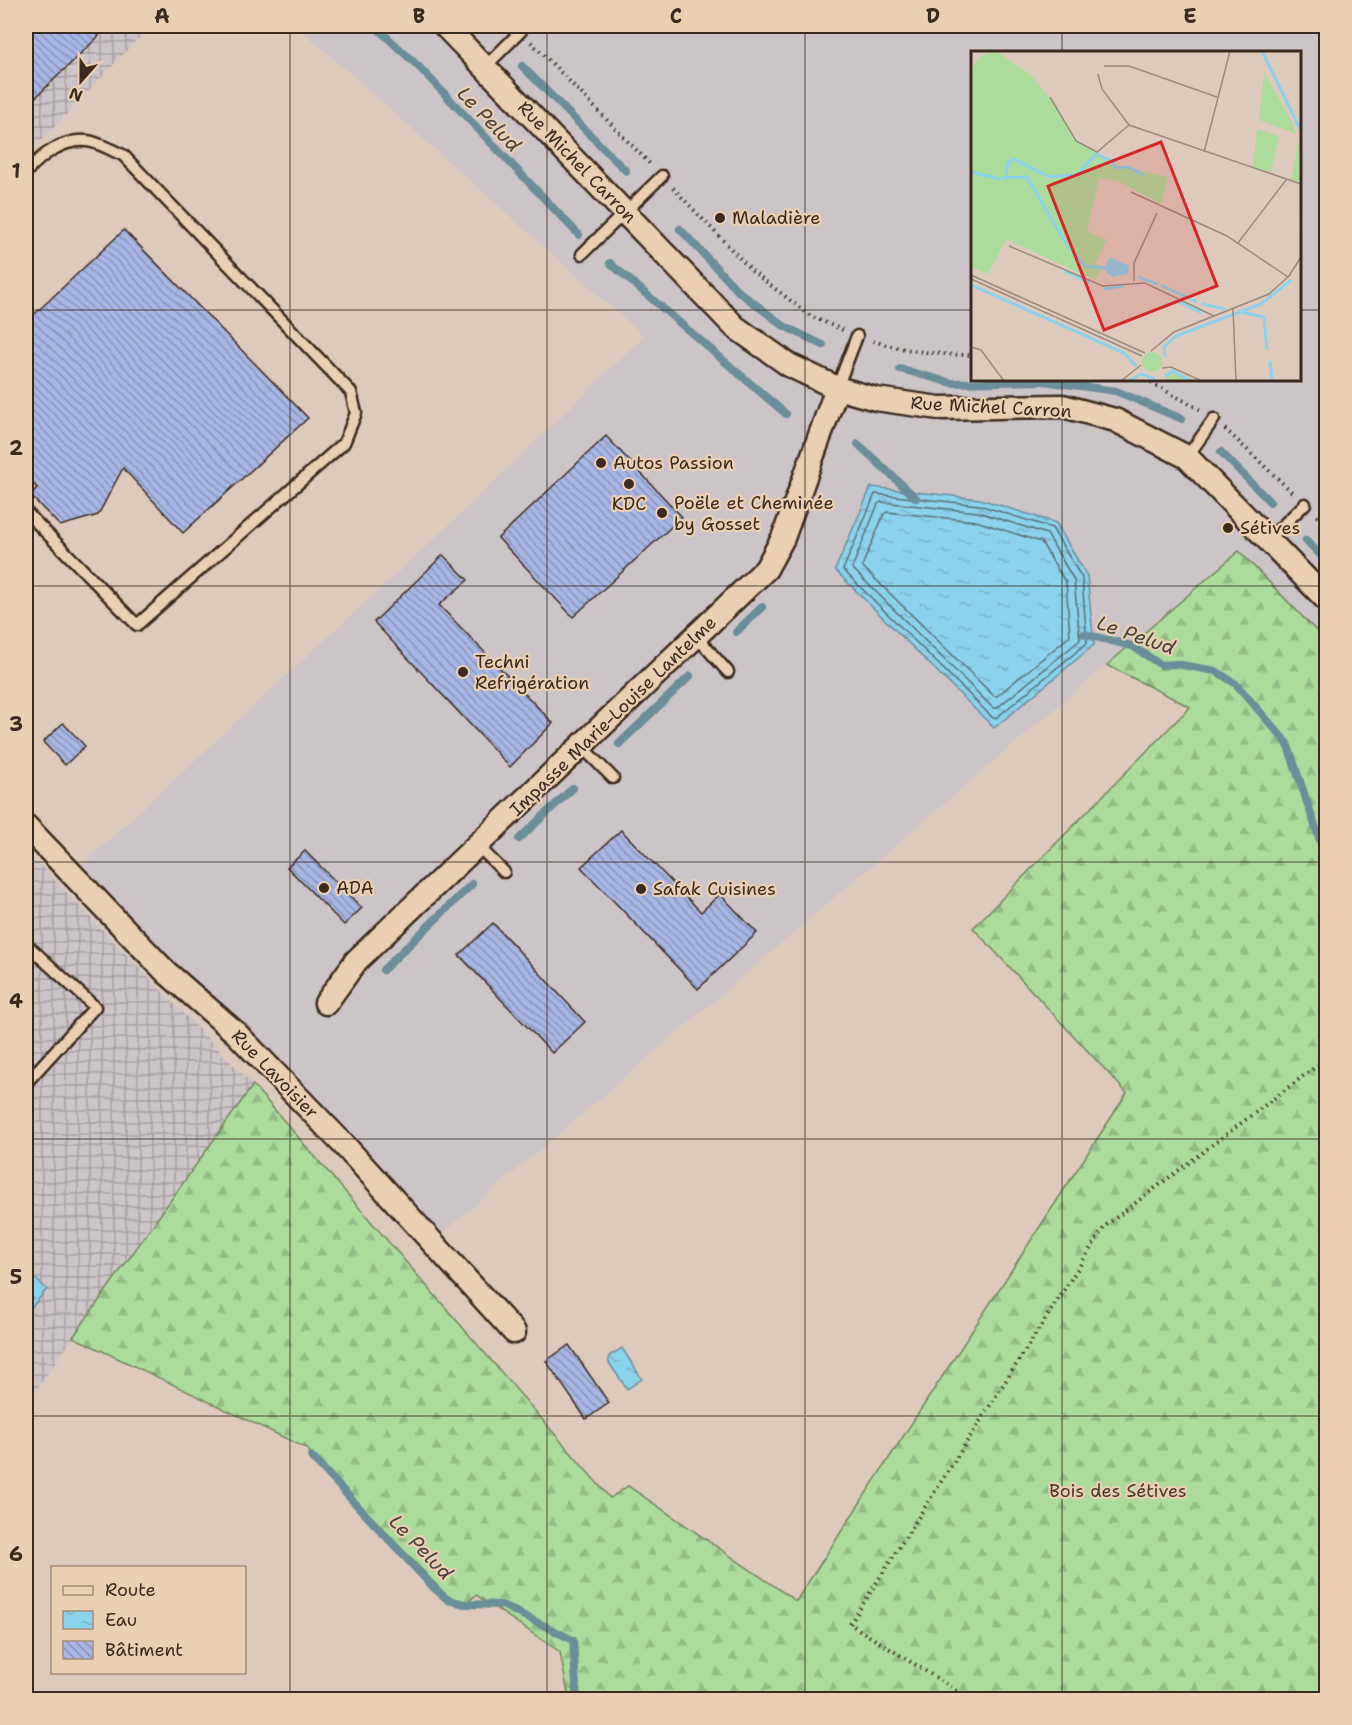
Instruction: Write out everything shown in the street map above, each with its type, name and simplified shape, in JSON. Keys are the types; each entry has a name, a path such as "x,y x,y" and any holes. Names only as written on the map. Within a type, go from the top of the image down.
{"street":[{"name":"Rue Michel Carron","path":"445,26 735,327 789,365 837,388 876,399 939,408 1063,406 1115,420 1186,456 1326,599"},
{"name":"Impasse Marie-Louise Lantelme","path":"326,1003 356,962 766,569 783,538 837,388"},
{"name":"Rue Lavoisier","path":"26,826 166,972 236,1033 283,1081 514,1332"}],"lane":[{"path":"485,67 521,31"},
{"path":"26,172 41,156 68,142 89,141 123,155 351,392 356,413 344,443 137,625 26,512"},
{"path":"582,254 662,176"},
{"path":"837,388 857,336"},
{"path":"1186,456 1214,419"},
{"path":"1269,539 1305,504"},
{"path":"696,636 728,672"},
{"path":"581,746 613,778"},
{"path":"477,845 504,872"},
{"path":"26,944 95,1007 26,1083"}],"path":[{"path":"521,31 752,271 812,317 857,336 892,347 948,356 971,356"},
{"path":"1148,381 1196,406 1214,419 1326,526"},
{"path":"972,1700 850,1624 1105,1226 1326,1059"}],"shaded area":[{"path":"26,26 150,26 26,157"},
{"path":"297,26 1326,26 1326,641 1239,551 436,1239 73,873 452,522 644,336"},
{"path":"26,851 253,1085 26,1404"}],"green space":[{"name":"Bois des Sétives","path":"1239,551 1326,641 1326,1699 569,1699 560,1652 476,1595 468,1602 448,1597 306,1448 73,1337 253,1085 610,1498 628,1486 796,1601 1127,1093 973,928 1190,707 1107,665"}],"water":[{"path":"871,487 980,499 1056,523 1087,576 1094,645 994,728 835,570"},
{"path":"26,1271 47,1289 26,1314"},
{"path":"622,1348 642,1379 627,1389 609,1363 609,1356"}],"building":[{"path":"26,26 89,26 99,36 36,97 26,86"},
{"path":"124,230 308,418 183,533 123,468 98,515 60,526 30,495 37,488 26,475 26,322"},
{"path":"606,436 682,517 573,617 498,538"},
{"name":"Techni Refrigération","path":"443,555 468,580 439,605 553,723 510,767 374,622"},
{"path":"63,723 85,746 65,765 43,742"},
{"path":"621,830 701,912 720,894 757,933 698,989 581,867"},
{"name":"ADA","path":"305,851 362,908 344,925 287,867"},
{"path":"493,923 585,1022 552,1053 459,955"},
{"path":"569,1345 609,1403 586,1419 546,1361"}],"waterway":[{"name":"Le Pelud","path":"375,26 418,66 579,235"},
{"path":"483,26 486,29"},
{"path":"522,66 626,171"},
{"path":"680,229 738,291 784,326 823,345"},
{"name":"Le Pelud","path":"610,263 786,414"},
{"path":"900,369 952,383 1043,381 1116,391 1182,419"},
{"name":"Le Pelud","path":"858,444 916,498"},
{"path":"1221,452 1270,502"},
{"path":"1306,540 1326,561"},
{"path":"736,632 762,607"},
{"name":"Le Pelud","path":"1084,634 1132,646 1161,665 1176,664 1216,671 1236,684 1287,743 1326,858"},
{"path":"619,744 690,676"},
{"path":"519,839 573,788"},
{"path":"383,970 472,884"},
{"name":"Le Pelud","path":"311,1456 434,1588 448,1600 464,1604 502,1605 573,1640 577,1700"}],"place":[{"name":"Maladière","path":"720,218"},
{"name":"Autos Passion","path":"601,463"},
{"name":"KDC","path":"629,484"},
{"name":"Poële et Cheminée by Gosset","path":"662,513"},
{"name":"Sétives","path":"1228,528"},
{"name":"Techni Refrigération","path":"463,672"},
{"name":"ADA","path":"324,888"},
{"name":"Safak Cuisines","path":"641,889"}]}
